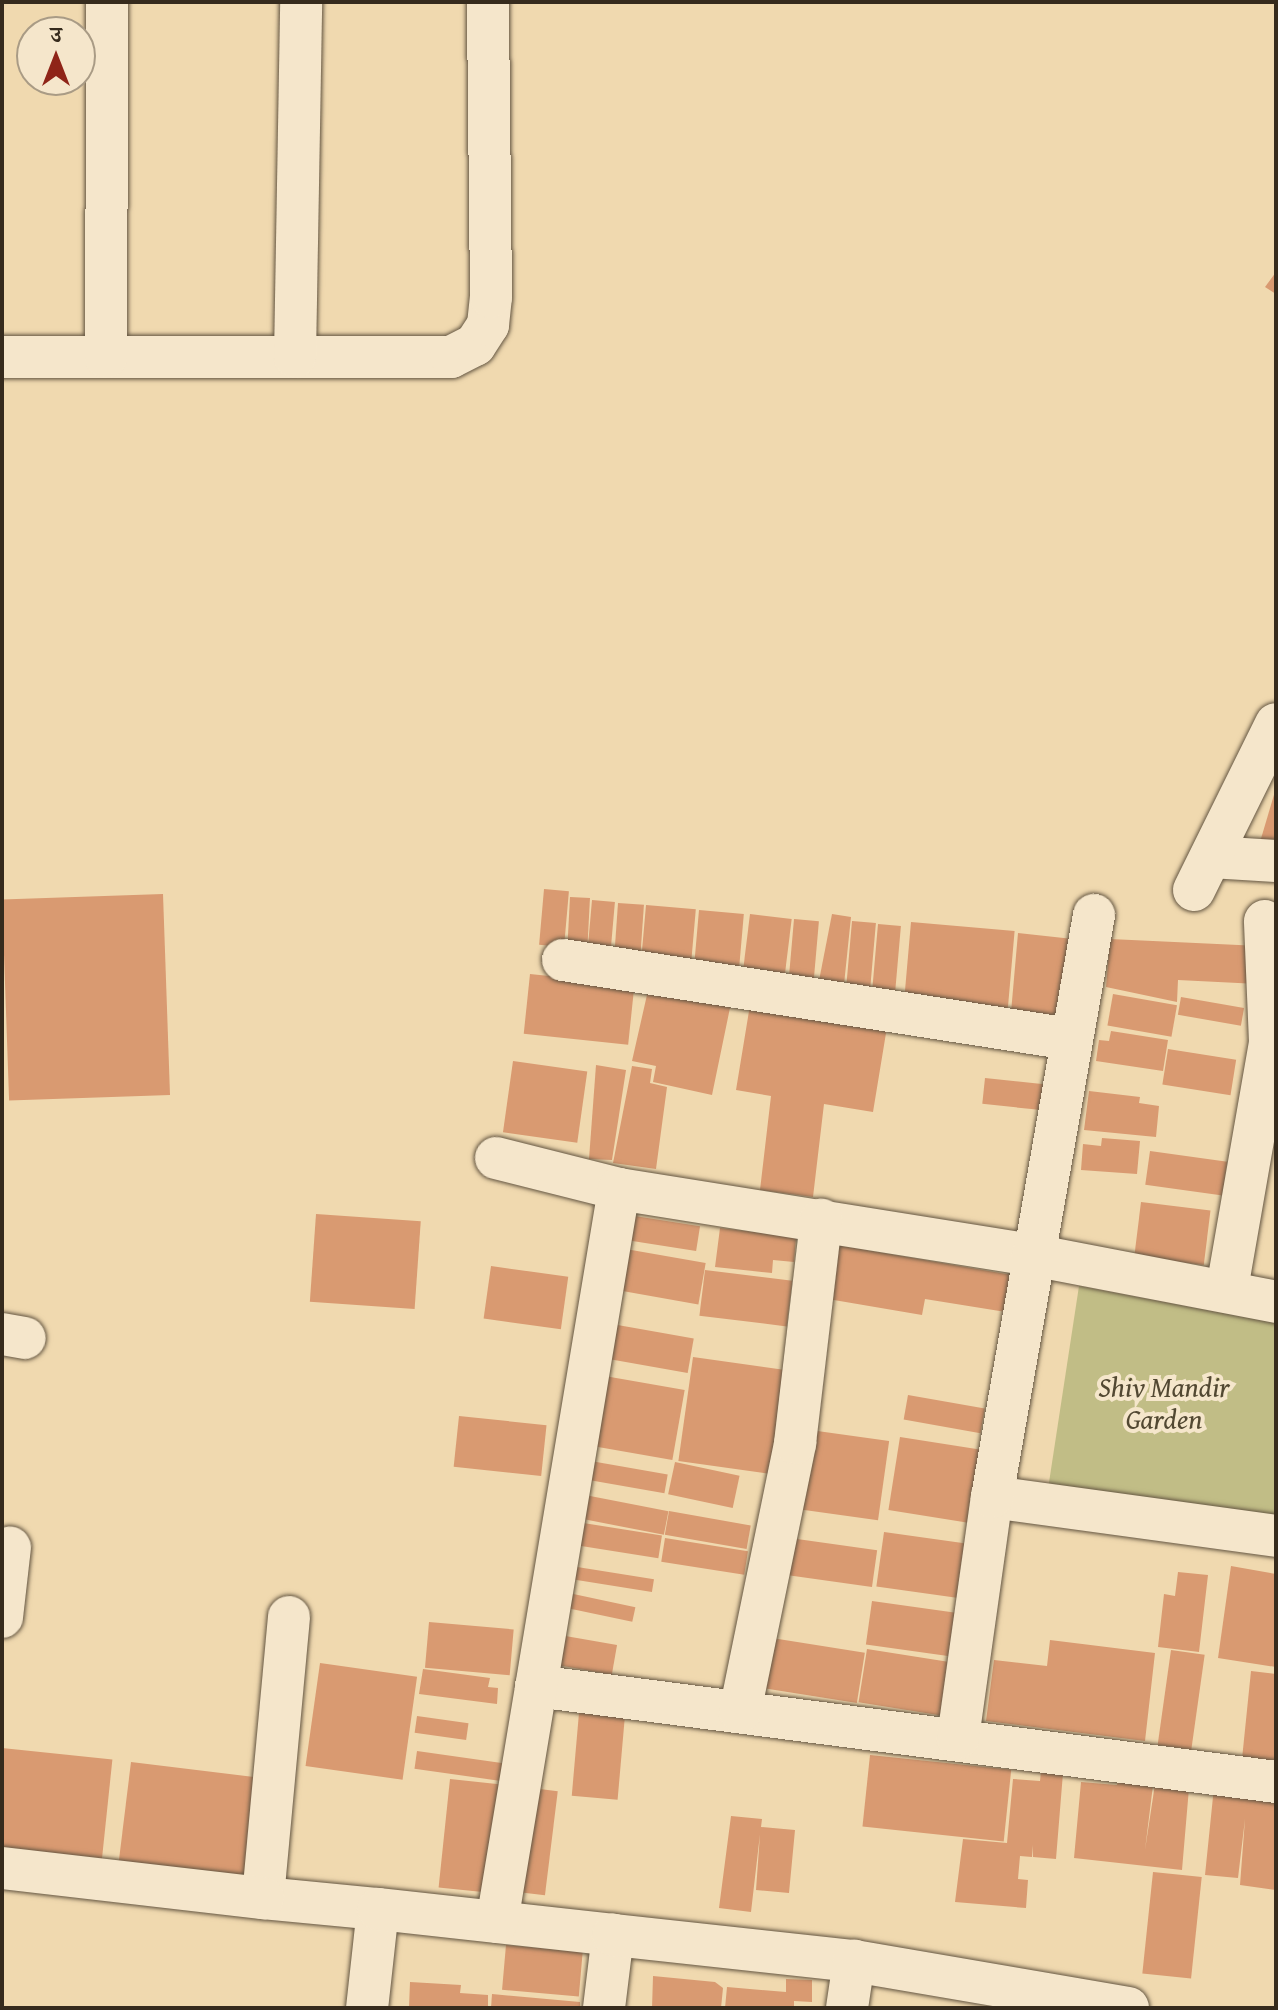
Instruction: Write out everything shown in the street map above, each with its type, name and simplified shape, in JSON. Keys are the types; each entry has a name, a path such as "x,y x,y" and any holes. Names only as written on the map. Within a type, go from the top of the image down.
{"street":[{"path":"106,357 107,2"},
{"path":"295,357 301,2"},
{"path":"2,357 451,357 475,345 488,325 488,2"},
{"path":"1276,724 1203,873 1276,861"},
{"path":"958,1738 992,1497 1094,915"},
{"path":"1227,1289 1272,1058 1265,921"},
{"path":"563,960 1070,1039"},
{"path":"496,1158 619,1189 1033,1255 1227,1289 1276,1302"},
{"path":"497,1922 619,1189"},
{"path":"740,1712 795,1443 821,1220"},
{"path":"992,1497 1276,1536"},
{"path":"2,1617 10,1547"},
{"path":"263,1898 289,1617"},
{"path":"536,1686 958,1738 1276,1782"},
{"path":"2,1868 854,1961 1128,2008"},
{"path":"367,2008 378,1909"},
{"path":"604,2008 613,1935"},
{"path":"847,2008 854,1961"}],"green space":[{"name":"Shiv Mandir Garden","path":"1079,1286 1276,1323 1276,1516 1048,1489"}],"building":[{"path":"1276,272 1276,294 1265,287"},
{"path":"1276,788 1276,846 1260,842"},
{"path":"544,889 569,891 564,947 539,945"},
{"path":"163,894 170,1095 9,1100 2,900"},
{"path":"570,897 590,898 587,950 567,949"},
{"path":"592,900 615,902 610,956 587,954"},
{"path":"618,903 644,905 640,958 614,956"},
{"path":"646,905 696,909 691,967 641,963"},
{"path":"699,910 744,914 739,974 694,970"},
{"path":"750,914 792,919 784,986 742,981"},
{"path":"832,914 851,917 843,994 817,991"},
{"path":"794,919 819,921 813,989 788,987"},
{"path":"852,921 876,923 870,996 846,994"},
{"path":"911,922 1015,931 1007,1021 903,1012"},
{"path":"878,924 901,926 894,1001 871,999"},
{"path":"1018,933 1082,940 1067,1025 1010,1024"},
{"path":"1110,939 1260,946 1258,984 1178,980 1177,1002 1106,987"},
{"path":"530,974 634,985 628,1045 524,1034"},
{"path":"649,986 731,1003 712,1095 653,1082 656,1066 632,1061"},
{"path":"1113,994 1177,1005 1171,1037 1107,1026"},
{"path":"1181,997 1244,1008 1241,1026 1178,1015"},
{"path":"750,1005 887,1027 873,1112 824,1104 813,1197 760,1190 771,1096 736,1090"},
{"path":"1111,1031 1168,1040 1163,1071 1096,1061 1099,1040 1109,1041"},
{"path":"1168,1049 1236,1060 1231,1095 1162,1085"},
{"path":"513,1061 587,1071 577,1143 503,1132"},
{"path":"596,1065 626,1070 612,1160 589,1159"},
{"path":"632,1066 652,1069 650,1083 667,1087 656,1169 613,1163"},
{"path":"985,1078 1047,1084 1044,1110 982,1104"},
{"path":"1089,1091 1140,1097 1139,1103 1159,1106 1156,1137 1084,1130"},
{"path":"1102,1138 1140,1141 1137,1174 1081,1170 1083,1144 1101,1146"},
{"path":"1150,1151 1227,1162 1223,1196 1145,1185"},
{"path":"1141,1202 1210,1211 1204,1265 1134,1257"},
{"path":"316,1214 421,1221 415,1309 310,1302"},
{"path":"622,1214 700,1226 696,1251 618,1239"},
{"path":"720,1228 796,1237 794,1262 773,1260 772,1273 715,1267"},
{"path":"837,1245 1018,1276 1012,1313 925,1299 922,1315 828,1299"},
{"path":"620,1248 706,1263 698,1304 613,1289"},
{"path":"491,1266 568,1277 561,1329 484,1318"},
{"path":"705,1270 792,1281 787,1326 699,1316"},
{"path":"612,1324 694,1338 688,1373 606,1358"},
{"path":"693,1357 787,1370 772,1474 678,1461"},
{"path":"599,1375 685,1390 672,1460 587,1445"},
{"path":"908,1395 985,1409 980,1433 904,1420"},
{"path":"459,1416 547,1425 541,1476 454,1467"},
{"path":"803,1429 889,1441 878,1520 792,1508"},
{"path":"900,1437 986,1451 974,1524 888,1510"},
{"path":"585,1460 668,1475 664,1493 582,1479"},
{"path":"675,1462 740,1476 733,1508 668,1494"},
{"path":"585,1495 668,1511 664,1535 580,1519"},
{"path":"669,1511 751,1525 747,1549 665,1535"},
{"path":"577,1522 662,1535 658,1558 573,1545"},
{"path":"884,1532 973,1545 965,1599 876,1586"},
{"path":"665,1538 748,1551 744,1575 661,1562"},
{"path":"790,1538 877,1550 872,1587 785,1575"},
{"path":"571,1566 654,1579 652,1592 569,1579"},
{"path":"1231,1566 1276,1574 1276,1667 1218,1658"},
{"path":"1178,1572 1208,1575 1199,1652 1158,1647 1164,1594 1175,1596"},
{"path":"564,1592 635,1607 632,1622 561,1607"},
{"path":"872,1601 961,1614 955,1657 866,1645"},
{"path":"429,1622 514,1629 510,1675 425,1668"},
{"path":"554,1634 617,1645 612,1675 549,1664"},
{"path":"772,1638 865,1653 857,1703 764,1688"},
{"path":"1050,1640 1155,1653 1145,1741 986,1721 994,1660 1047,1666"},
{"path":"867,1649 959,1664 950,1717 859,1702"},
{"path":"1171,1650 1205,1655 1191,1750 1158,1745"},
{"path":"320,1663 417,1677 403,1780 306,1766"},
{"path":"423,1669 490,1678 488,1687 498,1688 497,1704 419,1694"},
{"path":"1251,1671 1276,1674 1276,1762 1242,1759"},
{"path":"579,1713 625,1717 618,1800 572,1796"},
{"path":"417,1716 468,1723 466,1740 415,1733"},
{"path":"2,1748 112,1760 102,1859 2,1849"},
{"path":"417,1751 505,1763 503,1781 414,1769"},
{"path":"870,1755 1011,1770 1004,1841 862,1827"},
{"path":"131,1762 257,1777 245,1879 119,1863"},
{"path":"1041,1771 1063,1773 1056,1859 1033,1857 1033,1845 1032,1857 1020,1856 1018,1879 1028,1880 1026,1908 955,1902 963,1839 1007,1843 1013,1779 1040,1781"},
{"path":"1119,1772 1154,1777 1145,1850 1155,1784 1189,1788 1182,1870 1074,1858 1081,1782 1117,1785"},
{"path":"450,1779 504,1785 492,1893 439,1887"},
{"path":"524,1787 558,1791 545,1895 511,1891"},
{"path":"1214,1787 1276,1801 1276,1890 1240,1885 1245,1819 1238,1878 1205,1875"},
{"path":"731,1816 762,1819 761,1827 795,1830 789,1893 756,1890 760,1834 751,1912 719,1908"},
{"path":"1153,1872 1202,1877 1191,1979 1142,1973"},
{"path":"506,1945 583,1952 579,1997 502,1990"},
{"path":"653,1976 715,1982 723,1988 721,2008 652,2008"},
{"path":"786,1979 812,1980 812,2002 794,2001 794,2008 725,2008 727,1987 786,1992"},
{"path":"410,1982 461,1985 460,1993 488,1995 488,2008 409,2008"},
{"path":"492,1994 580,2002 580,2008 491,2008"}]}
